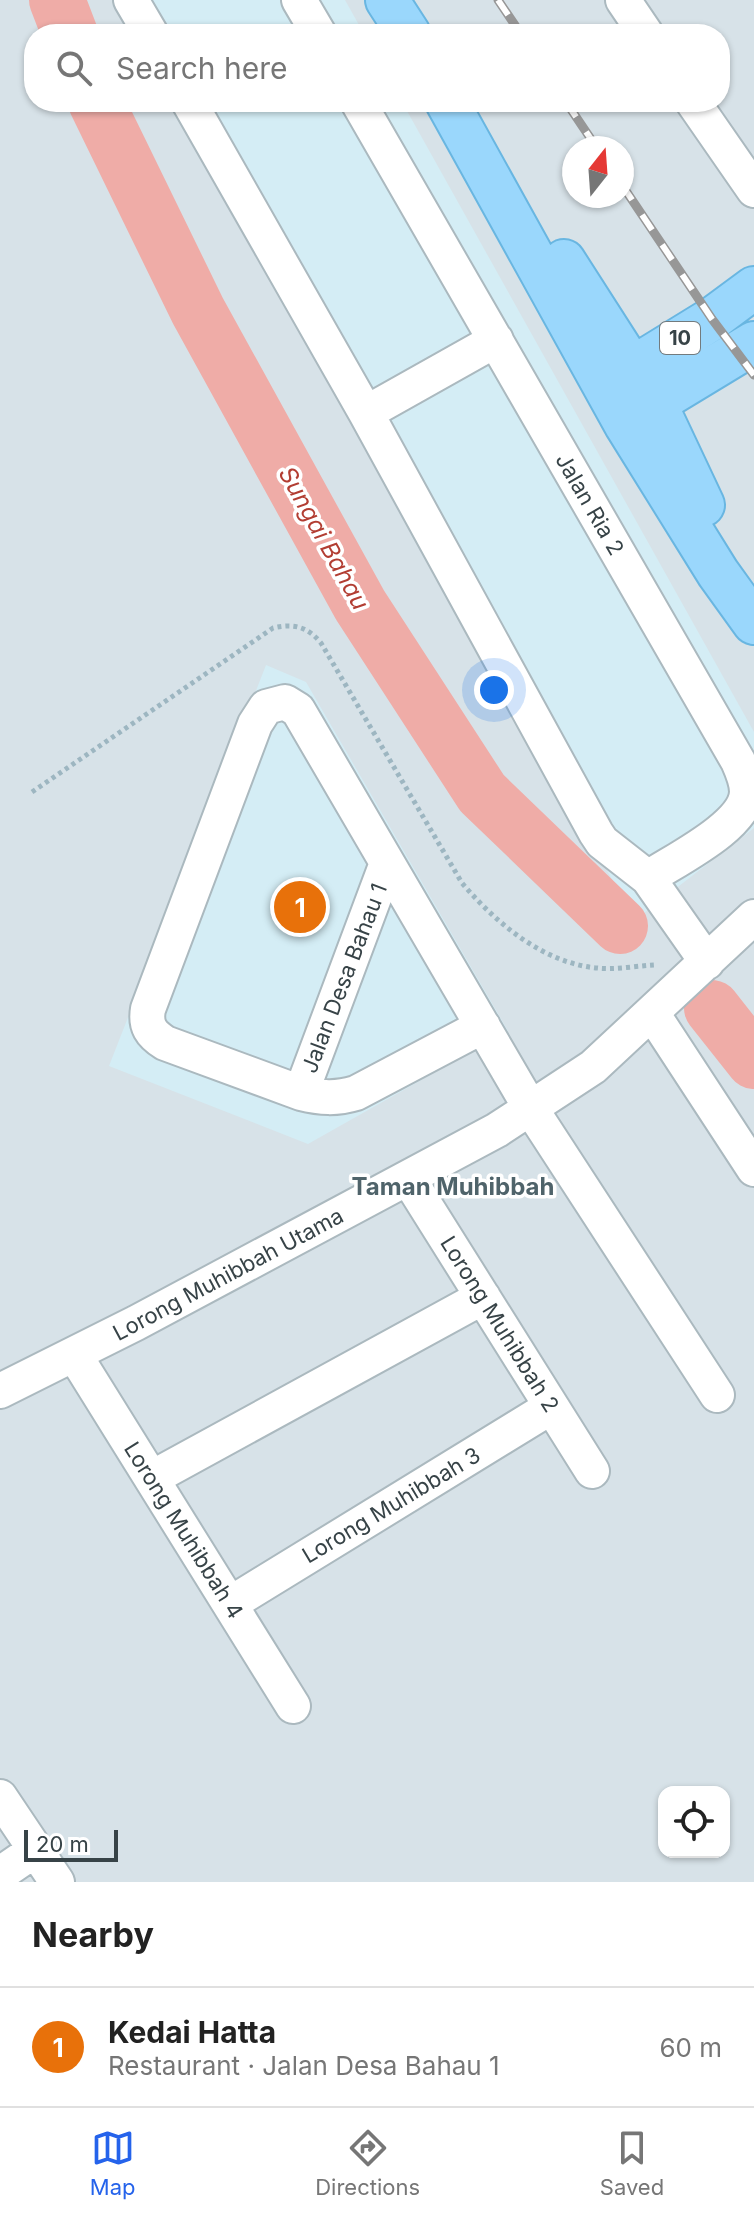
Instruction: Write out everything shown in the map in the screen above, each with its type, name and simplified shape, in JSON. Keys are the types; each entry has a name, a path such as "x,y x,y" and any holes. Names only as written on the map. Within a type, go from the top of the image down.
{"main road":[{"path":"387,0 403,24"},
{"path":"453,112 640,414 718,573 754,621"},
{"path":"469,112 493,144 617,376"},
{"name":"10","path":"617,376 712,319 754,288"},
{"name":"10","path":"640,414 754,343"}],"street":[{"path":"299,0 313,24"},
{"path":"623,0 639,24"},
{"path":"195,112 366,413 596,833 602,842 648,878 707,962"},
{"name":"Jalan Ria 2","path":"364,112 745,777 747,793 741,810 730,824 648,878"},
{"path":"700,112 754,190"},
{"path":"366,413 496,340"},
{"path":"483,1026 356,1093 338,1098 319,1098 301,1093 165,1043 149,1028 146,1020 148,1009 255,724 266,707 285,702 298,710 483,1026 531,1109 717,1395"},
{"name":"Jalan Desa Bahau 1","path":"301,1093 387,863"},
{"name":"Lorong Muhibbah Utama","path":"0,1391 408,1178 531,1109 593,1067 754,917"},
{"path":"652,1013 754,1169"},
{"name":"Lorong Muhibbah 2","path":"408,1178 592,1471"},
{"path":"152,1478 483,1297"},
{"name":"Lorong Muhibbah 4","path":"74,1354 293,1706"},
{"name":"Lorong Muhibbah 3","path":"230,1604 551,1407"},
{"path":"0,1797 57,1882"},
{"path":"0,1874 35,1850"}],"shaded area":[{"path":"0,0 754,0 754,266 737,278 754,306 754,1882 0,1882"},
{"path":"114,0 345,0 358,24 128,24"},
{"path":"178,112 408,112 754,732 754,828 635,920"},
{"path":"266,665 306,682 508,1031 308,1144 109,1066"}],"waterway":[{"name":"Sungai Bahau","path":"57,0 66,24"},
{"name":"Sungai Bahau","path":"101,112 198,311 360,605 482,793 620,926"},
{"name":"Sungai Bahau","path":"712,1008 754,1061"}],"railway":[{"path":"498,0 514,24"},
{"path":"573,112 589,136"},
{"path":"634,203 712,319 754,375"}],"place":[{"name":"Kedai Hatta","path":"300,907"}],"district":[{"name":"Taman Muhibbah","path":"453,1186"}]}
